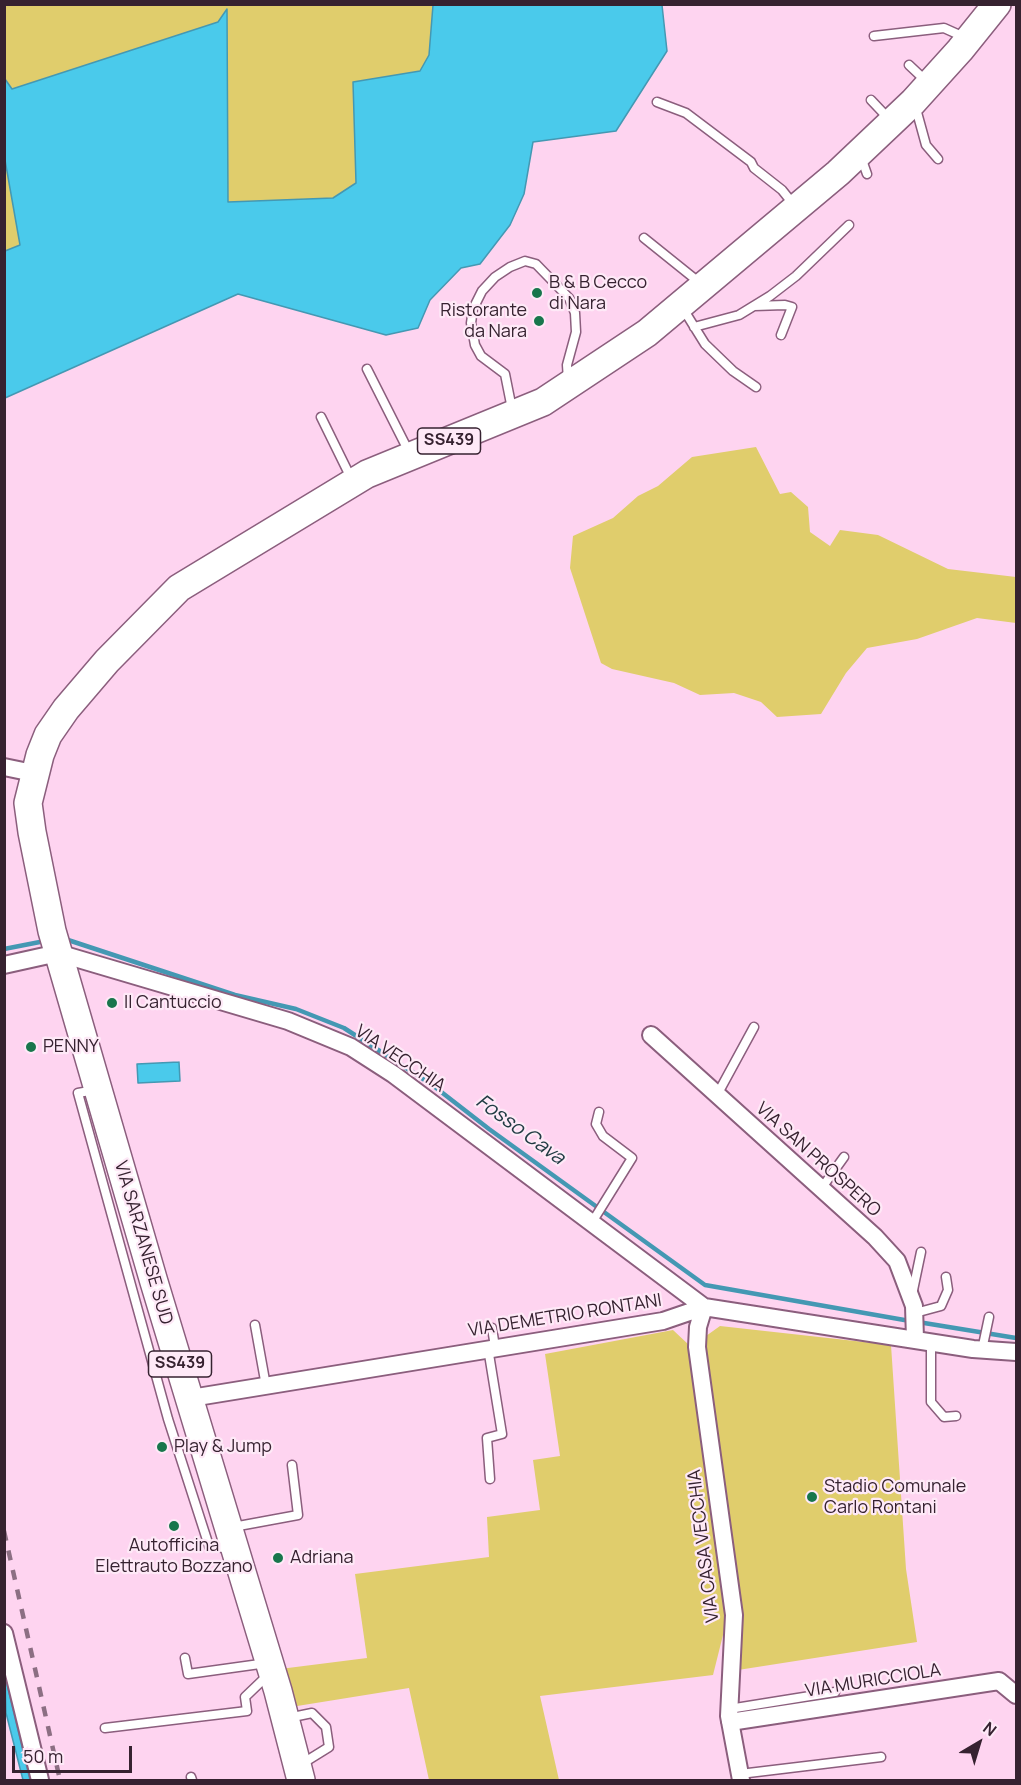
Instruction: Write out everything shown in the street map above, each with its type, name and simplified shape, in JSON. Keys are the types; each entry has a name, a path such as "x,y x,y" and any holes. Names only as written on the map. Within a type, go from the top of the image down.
{"main road":[{"name":"SS439","path":"56,944 32,832 28,802 33,773 48,735 66,709 107,661 179,588 353,483 411,455 513,416 543,402 647,333 687,316 705,286 797,209 863,163 892,122 921,93 997,4"},
{"name":"VIA SARZANESE SUD","path":"56,944 300,1774"}],"street":[{"path":"4,767 33,773"},
{"path":"4,964 56,944"},
{"name":"VIA VECCHIA","path":"56,944 288,1021 351,1047 393,1074 593,1220 704,1307"},
{"name":"VIA SAN PROSPERO","path":"651,1035 875,1237 897,1261 917,1324"},
{"name":"VIA DEMETRIO RONTANI","path":"191,1398 663,1321 704,1307 917,1324 983,1346 1017,1352"},
{"name":"VIA CASA VECCHIA","path":"704,1307 698,1327 698,1347 734,1615 730,1715 741,1777"},
{"path":"4,1633 40,1780"},
{"name":"VIA MURICCIOLA","path":"730,1715 999,1682 1017,1695"}],"lane":[{"path":"874,36 944,28 969,39"},
{"path":"909,65 921,93 926,145 938,159"},
{"path":"872,100 892,122"},
{"path":"657,102 686,113 751,162 754,168 782,190 797,209"},
{"path":"687,316 739,315 796,276 849,225"},
{"path":"644,238 705,286"},
{"path":"513,416 511,392 505,374 481,356 475,345 471,323 473,309 482,291 495,277 510,267 525,261 536,264 569,298 575,313 576,332 567,365 568,387"},
{"path":"754,306 792,307 781,335"},
{"path":"687,316 705,344 733,371 756,387"},
{"path":"367,369 411,455"},
{"path":"321,417 353,483"},
{"path":"716,1096 754,1027"},
{"path":"98,1089 78,1092 168,1419 209,1546 298,1515 292,1465"},
{"path":"593,1220 632,1158 603,1136 596,1124 599,1112"},
{"path":"821,1189 844,1158"},
{"path":"921,1252 917,1324 931,1402 944,1417 956,1416"},
{"path":"917,1324 940,1306 948,1290 946,1277"},
{"path":"983,1346 988,1322"},
{"path":"255,1325 266,1386"},
{"path":"490,1479 487,1438 502,1434 492,1348 492,1328"},
{"path":"185,1658 188,1674 270,1667"},
{"path":"105,1728 247,1711 245,1697 270,1667"},
{"path":"730,1715 835,1692"},
{"path":"285,1718 312,1713 326,1727 329,1747 300,1774"},
{"path":"741,1777 882,1757"}],"shaded area":[{"path":"4,5 662,5 667,51 616,131 533,142 524,194 510,225 480,264 461,268 430,300 418,328 386,335 238,294 5,398"},
{"path":"756,447 780,494 791,492 808,507 810,532 830,546 840,530 878,535 948,569 1016,577 1016,623 977,618 917,639 867,648 846,673 821,714 777,717 761,702 734,693 700,695 674,683 612,669 601,663 570,568 573,536 613,518 638,496 658,486 692,457"},
{"name":"Stadio Comunale Carlo Rontani","path":"720,1326 891,1345 906,1569 917,1642 738,1670 704,1343 706,1336"},
{"path":"673,1330 689,1345 728,1615 713,1675 540,1696 559,1780 429,1780 409,1688 291,1707 280,1669 367,1658 355,1574 489,1557 487,1517 540,1510 533,1460 560,1456 545,1354"}],"water":[{"path":"433,5 662,5 667,51 616,131 533,142 524,194 510,225 480,264 461,268 430,300 418,328 386,335 238,294 5,398 5,251 20,245 5,160 5,79 12,89 218,22 227,9 228,202 333,198 356,183 353,82 420,71 429,55"},
{"path":"179,1062 180,1081 138,1083 137,1064"},
{"path":"5,1676 30,1780 23,1780 6,1713"}],"waterway":[{"name":"Fosso Cava","path":"65,939 235,995 296,1009 344,1028 431,1084 489,1129 705,1285 910,1321"},
{"name":"Fosso Cava","path":"4,949 45,941"},
{"name":"Fosso Cava","path":"918,1322 1016,1338"}],"railway":[{"path":"4,1531 60,1780"}],"place":[{"name":"B & B Cecco di Nara","path":"537,293"},
{"name":"Ristorante da Nara","path":"539,321"},
{"name":"Il Cantuccio","path":"112,1003"},
{"name":"PENNY","path":"31,1047"},
{"name":"Play & Jump","path":"162,1447"},
{"name":"Stadio Comunale Carlo Rontani","path":"812,1497"},
{"name":"Autofficina Elettrauto Bozzano","path":"174,1526"},
{"name":"Adriana","path":"278,1558"}]}
